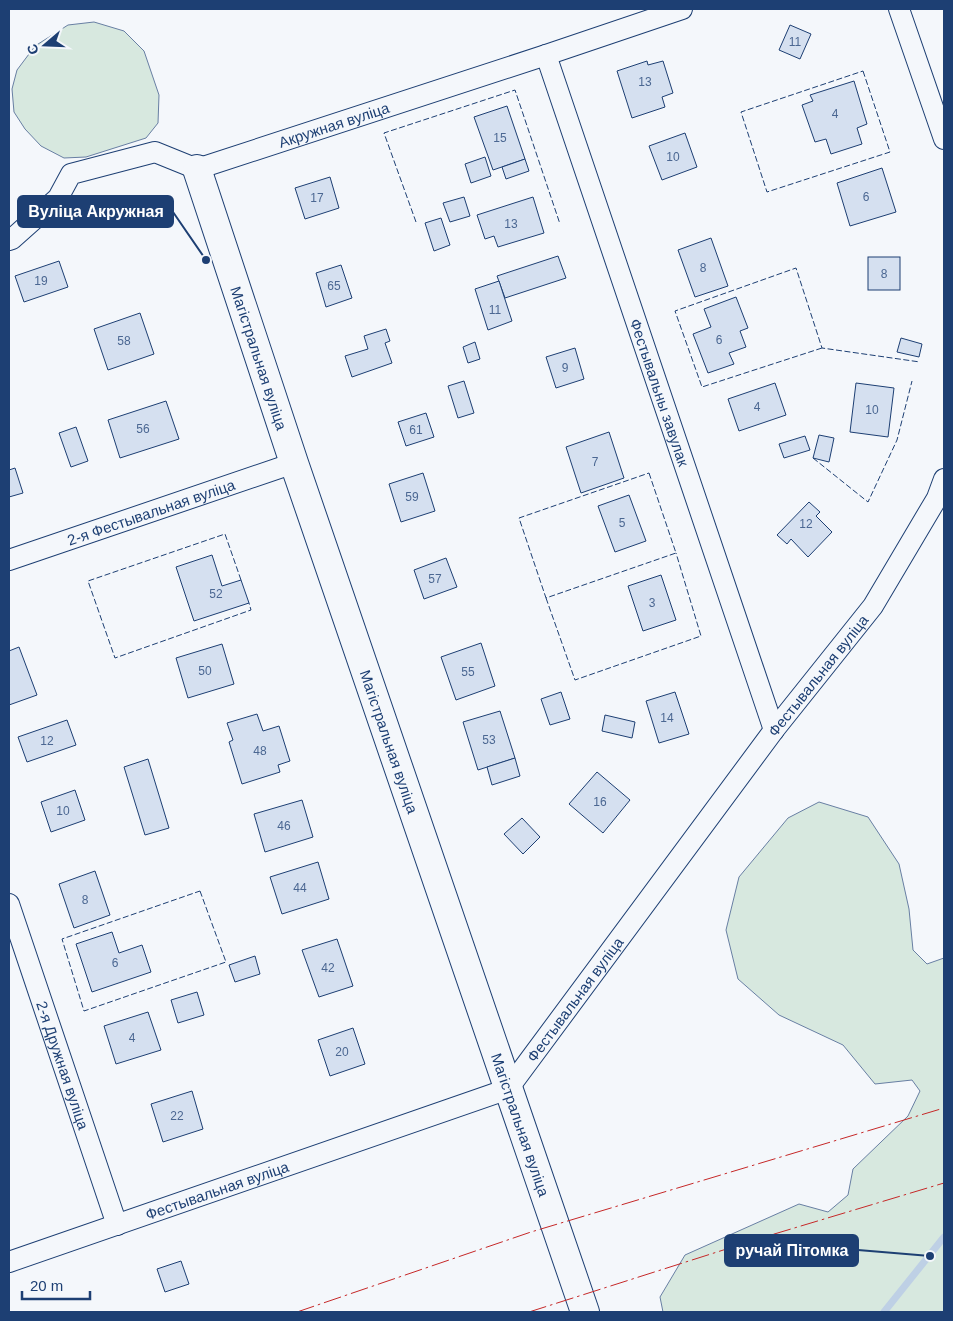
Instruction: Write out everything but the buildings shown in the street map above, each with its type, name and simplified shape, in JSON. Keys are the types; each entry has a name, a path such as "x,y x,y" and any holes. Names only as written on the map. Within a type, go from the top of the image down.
{"street":[{"name":"Акружная вуліца","path":"197,169 682,9"},
{"path":"899,9 944,139"},
{"name":"Фестывальны завулак","path":"546,55 774,730"},
{"path":"9,240 58,198 71,174 155,152 197,169"},
{"name":"Магістральная вуліца","path":"197,169 294,463 585,1312"},
{"name":"2-я Фестывальная вуліца","path":"9,560 294,463"},
{"name":"Фестывальная вуліца","path":"9,1262 508,1089 774,730 873,606 938,498 944,479"},
{"name":"2-я Дружная вуліца","path":"9,904 117,1225"}],"shaded area":[{"path":"94,22 124,31 144,51 159,95 158,123 146,138 86,157 64,158 41,146 25,129 14,112 12,89 17,70 35,46 68,25"},
{"path":"819,802 868,817 899,864 909,909 913,950 927,964 944,958 944,1312 663,1312 660,1297 685,1255 799,1204 828,1212 848,1195 853,1169 908,1116 920,1091 912,1080 875,1084 843,1045 779,1015 738,979 726,930 739,877 788,818"}],"waterway":[{"path":"884,1312 944,1237"}],"fence":[{"path":"863,71 890,152 767,192 741,112 863,71"},
{"path":"416,222 384,133 515,90 560,224"},
{"path":"822,348 702,387 675,311 796,268 822,348 920,362"},
{"path":"813,458 868,502 897,440 912,381"},
{"path":"649,473 676,553 546,598 519,518 649,473"},
{"path":"241,580 225,534 88,581 115,658 251,610 249,603"},
{"path":"546,598 575,680 701,636 676,553"},
{"path":"200,891 226,962 84,1011 62,939 200,891"}],"power":[{"path":"297,1312 531,1232 944,1108"},
{"path":"529,1312 761,1238 944,1183"}],"place":[{"name":"Вуліца Акружная","path":"206,260"},
{"name":"ручай Пітомка","path":"930,1256"}]}
